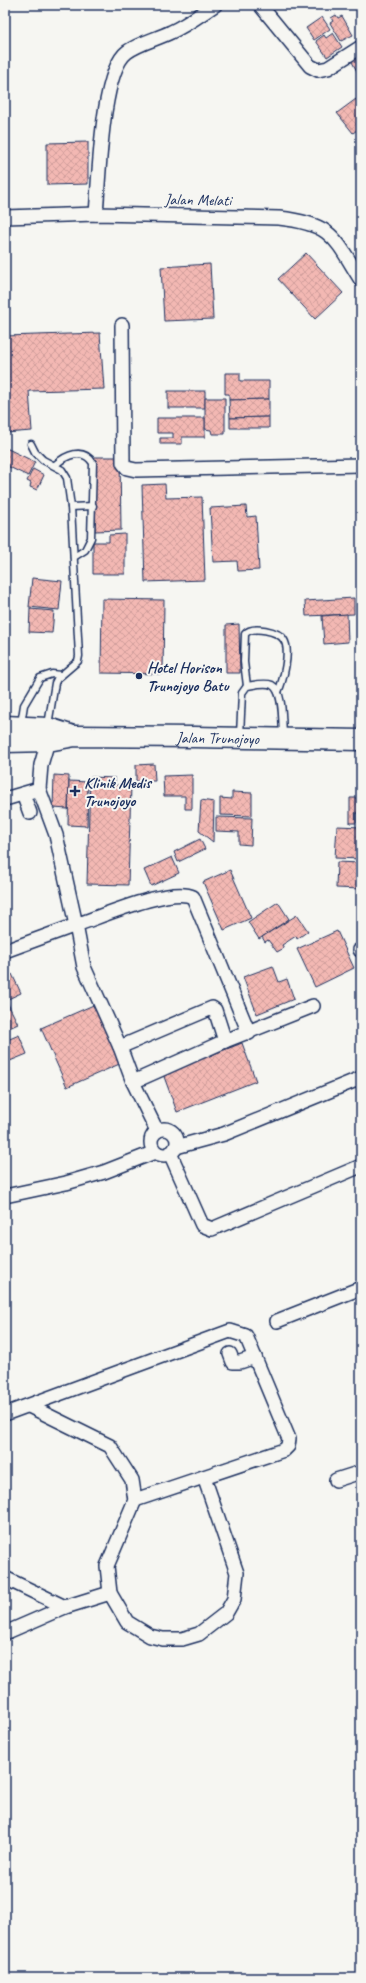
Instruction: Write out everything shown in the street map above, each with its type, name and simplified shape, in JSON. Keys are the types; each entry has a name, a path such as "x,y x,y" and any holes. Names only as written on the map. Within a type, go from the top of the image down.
{"main road":[{"name":"Jalan Trunojoyo","path":"12,727 48,734 75,736 361,740"},
{"name":"Jalan Trunojoyo","path":"5,742 48,734"}],"street":[{"path":"96,214 102,136 113,74 118,61 128,51 174,31 215,5"},
{"path":"260,5 310,66 318,70 328,68 361,47"},
{"name":"Jalan Melati","path":"5,217 96,214 279,218 304,221 323,229 336,240 361,280"},
{"path":"122,325 123,463 127,468 136,470 361,465"},
{"path":"48,734 41,765 39,789 56,835 84,967 120,1047 133,1082 157,1131"},
{"path":"5,799 39,789"},
{"path":"23,794 30,813"},
{"path":"5,951 158,897 184,895 193,897 249,1033"},
{"path":"133,1082 225,1041 249,1033 313,1006"},
{"path":"120,1047 212,1008 215,1010 225,1041"},
{"path":"361,1078 224,1134 173,1150 163,1155 155,1152 151,1145 152,1137 157,1131 165,1129 172,1132 177,1139 173,1150 202,1225 212,1229 361,1166"},
{"path":"5,1196 104,1172 155,1152"},
{"path":"277,1321 361,1288"},
{"path":"5,1414 230,1332 246,1336 288,1439 288,1446 284,1450 135,1500"},
{"path":"230,1354 233,1362 240,1362 255,1357"},
{"path":"29,1406 110,1446 132,1480 135,1500 107,1566 110,1592 127,1622 150,1636 163,1639 182,1639 199,1634 226,1613 234,1598 237,1573 204,1477"},
{"path":"336,1480 361,1472"},
{"path":"5,1578 65,1607"},
{"path":"5,1633 65,1607 110,1592"}],"lane":[{"path":"30,444 42,460 56,465 62,470 66,478 71,507 79,656 78,661 55,682 48,734"},
{"path":"56,465 65,456 73,454 85,455 90,458 93,463 91,538 85,550 74,557"},
{"path":"71,507 93,506"},
{"path":"247,686 244,662 246,634 248,631 252,630 264,631 277,635 284,640 286,646 285,672 278,692"},
{"path":"12,727 40,678 52,674 61,675"},
{"path":"240,738 242,693 247,686 254,684 272,685 278,692 282,707 283,738"}],"building":[{"path":"336,15 338,18 342,16 353,35 341,41 330,23 333,21 331,18"},
{"path":"322,17 330,29 314,40 306,28"},
{"path":"333,33 342,47 327,57 316,41 324,35 326,38"},
{"path":"361,54 361,79 351,60"},
{"path":"356,99 361,105 361,127 353,133 337,113"},
{"path":"88,142 88,184 47,185 47,143"},
{"path":"306,253 343,293 315,319 278,279"},
{"path":"210,264 213,319 164,321 161,267"},
{"path":"100,333 104,389 29,391 32,431 5,433 5,336"},
{"path":"225,373 240,373 240,381 269,381 269,399 229,400 229,394 225,394"},
{"path":"168,391 205,391 205,408 168,408"},
{"path":"205,398 225,398 225,434 212,434 211,430 205,429"},
{"path":"269,399 269,417 230,418 229,400"},
{"path":"269,417 269,428 230,428 230,418"},
{"path":"157,418 205,418 205,437 182,437 182,444 160,444 160,438 173,438 173,433 157,433"},
{"path":"6,448 35,462 28,476 5,465"},
{"path":"94,457 120,457 121,530 95,531"},
{"path":"33,469 44,475 37,490 30,487 31,483 27,481"},
{"path":"165,484 166,498 202,497 205,580 145,582 142,485"},
{"path":"246,506 247,517 256,516 259,570 238,571 237,561 213,562 210,508"},
{"path":"125,534 125,574 93,574 93,542 109,542 109,535"},
{"path":"32,578 62,581 59,610 29,607"},
{"path":"354,598 354,614 306,616 305,601"},
{"path":"102,599 164,600 163,674 101,673"},
{"path":"30,609 54,611 52,633 29,632"},
{"path":"347,614 348,642 324,644 322,616"},
{"path":"239,624 240,673 226,673 226,625"},
{"path":"154,764 155,781 136,781 136,765"},
{"path":"54,775 69,776 68,809 53,808"},
{"path":"192,775 192,809 185,809 185,796 164,796 163,776"},
{"path":"90,777 115,778 115,785 131,785 128,885 87,884"},
{"path":"69,781 88,782 87,826 68,825"},
{"path":"232,792 252,793 252,816 220,815 220,798 232,799"},
{"path":"350,798 361,798 361,813 356,813 356,823 350,823"},
{"path":"201,800 214,802 213,842 199,831"},
{"path":"216,817 252,818 251,845 239,844 239,832 216,831"},
{"path":"337,826 361,827 361,859 335,858"},
{"path":"200,839 205,849 178,862 174,852"},
{"path":"172,857 179,873 151,886 144,870"},
{"path":"337,862 361,863 361,889 336,888"},
{"path":"230,870 251,918 224,930 203,882"},
{"path":"278,902 289,919 259,939 248,922"},
{"path":"297,915 308,931 297,939 296,936 282,945 284,948 277,952 268,940 265,942 262,937"},
{"path":"337,931 354,968 315,987 297,949"},
{"path":"273,966 279,982 287,979 294,999 257,1014 243,977"},
{"path":"12,974 21,993 6,1000 18,1024 5,1030 5,977"},
{"path":"98,1003 124,1062 67,1087 41,1028"},
{"path":"19,1035 27,1054 5,1063 5,1041"},
{"path":"242,1043 256,1081 177,1112 163,1074"}],"place":[{"name":"Hotel Horison Trunojoyo Batu","path":"139,676"},
{"name":"Klinik Medis Trunojoyo","path":"75,791"}]}
